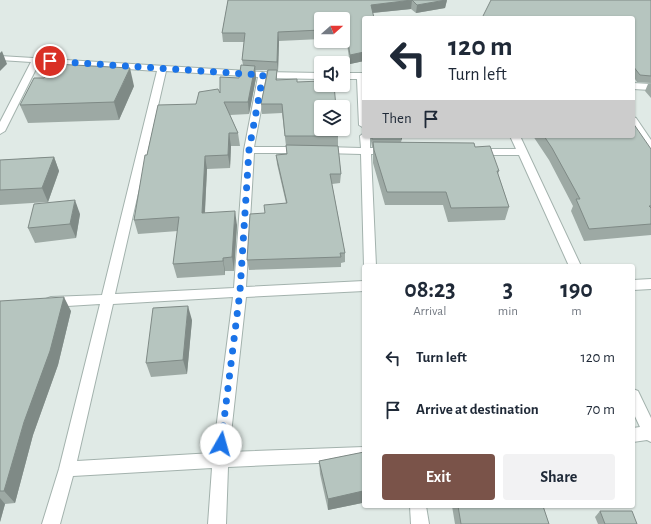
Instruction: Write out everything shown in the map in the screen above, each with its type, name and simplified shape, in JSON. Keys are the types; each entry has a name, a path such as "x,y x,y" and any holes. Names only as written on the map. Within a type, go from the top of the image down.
{"street":[{"path":"0,58 263,75 314,76"},
{"path":"0,132 36,61"},
{"path":"51,524 67,469 162,69"},
{"path":"217,524 220,460 240,291 249,150 263,75"},
{"path":"350,76 362,76"},
{"path":"635,86 651,87"},
{"path":"635,123 651,148"},
{"path":"365,138 370,264"},
{"path":"516,138 574,264"},
{"path":"249,150 397,151"},
{"path":"468,152 522,152"},
{"path":"635,285 651,284"},
{"path":"38,303 240,291 362,286"},
{"path":"635,399 651,434 635,435"},
{"path":"67,469 220,460 362,454"},
{"path":"418,508 420,524"}],"building":[{"path":"228,0 412,0 371,5 374,16 362,16 362,52 350,55 350,12 314,12 314,30 278,32 277,62 242,60 245,33 222,33"},
{"path":"412,0 446,0 417,5"},
{"path":"491,0 651,0 651,76 640,75 635,69 635,16 483,16"},
{"path":"55,64 130,68 114,102 20,105 34,78 44,78"},
{"path":"241,65 255,66 248,102 224,102 238,133 229,133 228,155 205,156 202,213 235,211 232,257 223,258 223,261 173,264 179,217 134,220 145,155 147,155 158,105 196,104 199,92 218,89 220,93 220,77 239,78"},
{"path":"268,70 277,70 276,80 297,79 297,82 314,81 314,92 335,92 335,100 314,100 314,136 285,136 282,104 261,104"},
{"path":"635,126 651,149 651,206 649,206 651,208 651,224 589,229 576,199 580,199 545,138 635,138"},
{"path":"401,138 402,139 372,139"},
{"path":"373,142 474,143 475,147 490,146 509,207 451,208 446,192 387,192"},
{"path":"286,145 338,146 341,174 330,174 345,253 340,253 341,257 247,260 250,214 265,213 264,205 287,203 276,155 287,154"},
{"path":"54,157 42,188 0,190 0,160"},
{"path":"75,200 70,224 28,228 34,204"},
{"path":"64,297 50,351 24,422 4,491 0,491 0,301"},
{"path":"188,306 183,360 146,363 153,308"},
{"path":"362,452 362,491 328,499 319,461"},
{"path":"458,508 544,508 549,524 461,524"},
{"path":"600,511 632,511 637,524 605,524"}],"route":[{"path":"50,61 263,75 249,150 240,291 221,444"}]}
